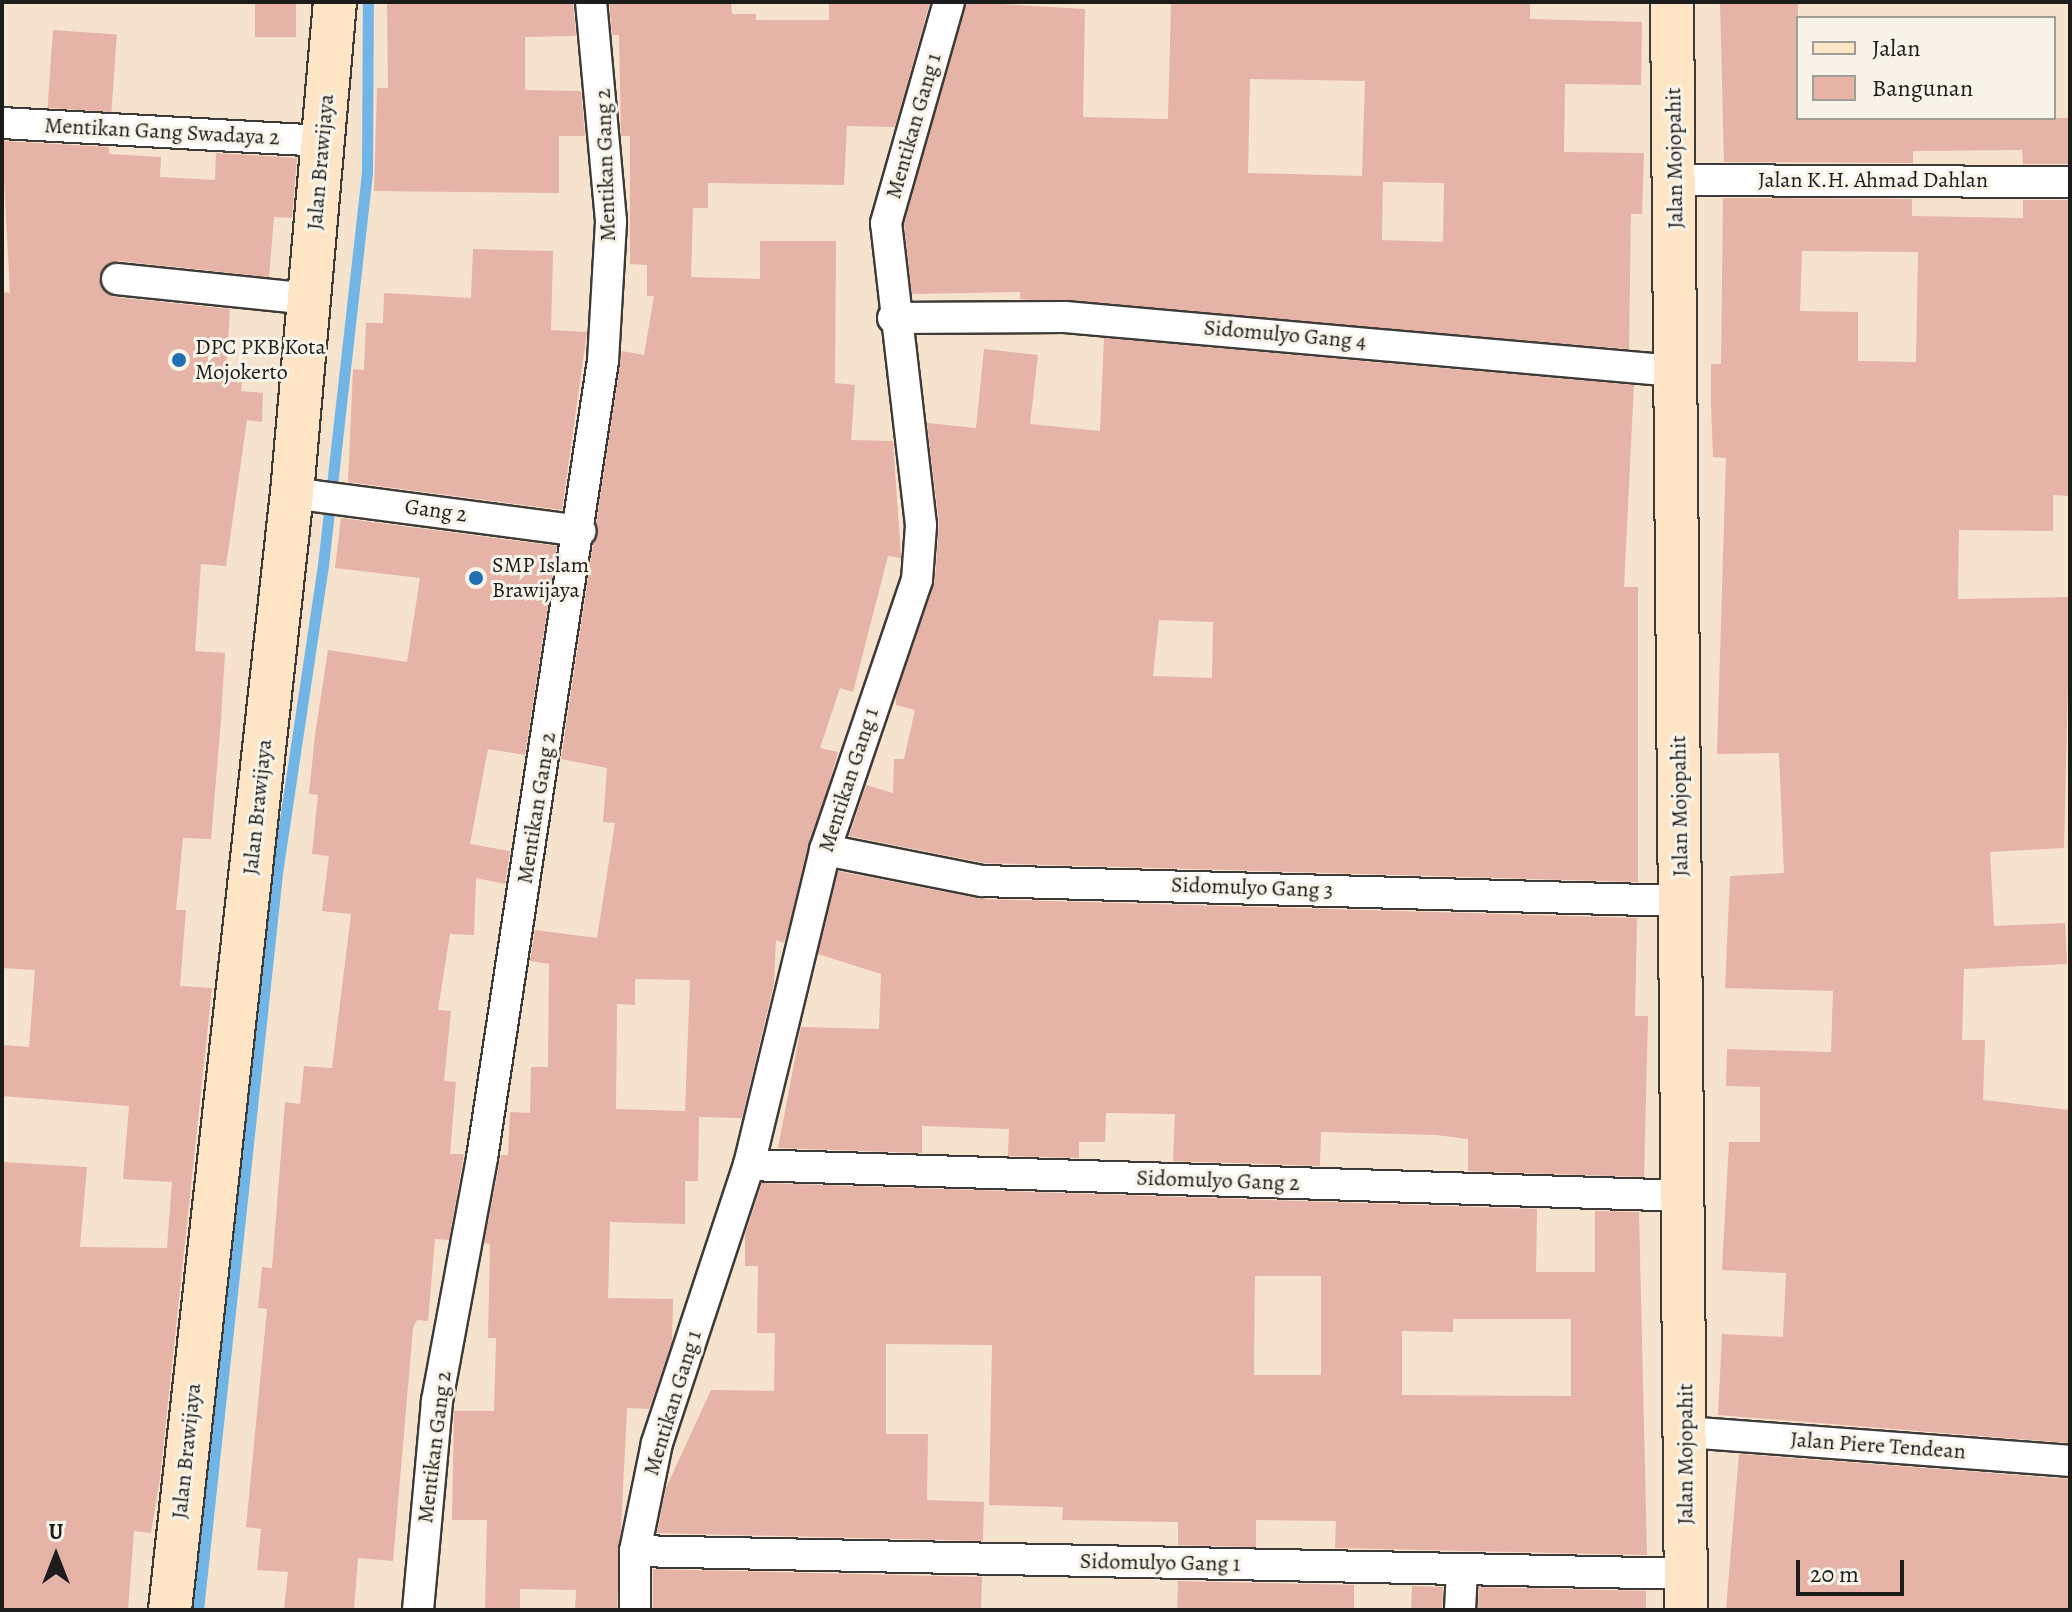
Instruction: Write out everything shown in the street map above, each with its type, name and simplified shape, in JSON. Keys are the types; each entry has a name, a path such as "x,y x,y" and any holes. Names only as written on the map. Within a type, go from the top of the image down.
{"main road":[{"name":"Jalan Brawijaya","path":"170,1610 306,494 310,299 335,2"},
{"name":"Jalan Mojopahit","path":"1672,2 1686,1196 1686,1592"}],"street":[{"name":"Mentikan Gang 2","path":"418,1610 437,1401 581,531 611,221 591,2"},
{"name":"Mentikan Gang 1","path":"635,1610 635,1551 657,1443 749,1165 825,850 917,580 921,525 893,318 886,223 949,2"},
{"name":"Mentikan Gang Swadaya 2","path":"2,123 323,141"},
{"name":"Jalan K.H. Ahmad Dahlan","path":"1676,180 2070,182"},
{"path":"117,279 310,299"},
{"name":"Sidomulyo Gang 4","path":"893,318 1065,317 1675,371"},
{"name":"Gang 2","path":"306,494 581,531"},
{"name":"Sidomulyo Gang 3","path":"825,850 982,881 1682,901"},
{"name":"Sidomulyo Gang 2","path":"749,1165 1686,1196"},
{"name":"Jalan Piere Tendean","path":"1686,1432 2070,1461"},
{"name":"Sidomulyo Gang 1","path":"635,1551 1462,1570 1686,1592"},
{"path":"1460,1610 1462,1570"}],"building":[{"path":"255,2 296,2 296,37 255,37"},
{"path":"387,2 573,2 576,36 525,37 525,90 581,91 585,136 559,136 559,193 374,191 377,88 388,88"},
{"path":"609,2 731,2 732,14 756,14 756,20 829,20 829,2 930,2 895,127 847,126 844,185 708,183 708,208 693,208 691,277 760,279 760,241 836,241 835,383 855,385 851,440 893,441 901,558 888,556 853,692 840,688 820,748 838,752 784,943 776,940 774,983 742,1118 699,1117 698,1181 685,1181 685,1224 610,1222 608,1298 673,1299 672,1342 649,1409 627,1408 617,1610 575,1610 576,1590 520,1589 520,1610 485,1610 487,1520 452,1520 454,1411 494,1411 496,1338 488,1338 490,1244 484,1243 501,1155 508,1155 510,1112 530,1113 531,1067 548,1067 549,964 530,961 535,930 597,938 615,823 603,822 607,768 561,759 622,351 644,355 654,296 647,296 647,265 630,264 630,136 621,136 619,35 612,35","holes":["635,979 690,980 685,1111 616,1109 617,1004 635,1005"]},
{"path":"966,2 1085,9 1083,117 1168,119 1171,2 1530,2 1530,19 1642,22 1641,85 1565,84 1564,152 1644,153 1642,214 1631,214 1629,349 1020,299 1020,292 912,294 904,224","holes":["1250,79 1365,81 1362,176 1248,173","1383,182 1444,183 1443,242 1382,240"]},
{"path":"1720,2 1798,2 1796,120 2070,118 2070,164 2023,164 2022,150 1913,151 1913,163 1724,162"},
{"path":"53,30 117,34 111,112 48,108"},
{"path":"2,141 109,147 109,154 161,157 160,177 215,180 216,153 297,158 292,218 274,217 269,277 119,261 99,276 114,297 230,309 226,371 243,373 241,391 263,393 262,422 247,420 226,566 201,564 195,651 225,653 221,720 211,839 183,838 176,910 186,910 180,986 212,988 160,1478 151,1533 134,1531 128,1610 2,1610 2,1162 87,1167 80,1247 167,1248 172,1182 123,1179 129,1106 2,1096 2,1045 29,1047 35,970 2,968 2,292 10,293"},
{"path":"1723,198 1912,199 1912,216 2023,218 2023,200 2070,200 2070,496 2053,495 2053,531 1959,530 1958,599 2070,597 2064,848 1990,852 1994,926 2065,923 2067,964 1964,969 1962,1040 1985,1040 1983,1100 2070,1110 2070,1443 1718,1415 1722,1334 1783,1337 1786,1273 1722,1270 1729,1142 1760,1142 1760,1087 1726,1086 1727,1049 1831,1052 1833,991 1725,988 1730,876 1784,873 1779,753 1717,754 1726,458 1713,457 1711,364 1721,364","holes":["1802,251 1918,252 1916,362 1858,361 1858,312 1800,311"]},
{"path":"473,249 553,251 551,330 587,332 562,510 348,482 353,369 364,370 366,323 383,323 384,293 471,298"},
{"path":"1104,338 1634,385 1624,587 1638,587 1638,882 984,863 849,836 866,785 893,793 894,759 904,759 915,710 896,705 896,696 935,581 939,523 927,423 976,428 984,349 1038,355 1030,424 1100,431","holes":["1159,620 1213,622 1212,678 1153,676"]},
{"path":"341,518 557,546 525,755 488,749 470,844 510,851 505,884 476,878 474,935 450,934 438,1010 451,1011 444,1081 456,1082 450,1154 464,1154 449,1240 435,1239 428,1321 417,1320 413,1328 393,1561 358,1558 354,1610 284,1610 288,1572 257,1570 261,1529 246,1527 267,1309 258,1308 262,1267 272,1268 285,1102 300,1104 304,1066 332,1068 351,914 322,911 329,856 312,854 318,795 309,794 315,735 328,650 407,662 420,578 335,568"},
{"path":"838,871 981,899 1637,918 1635,1016 1648,1016 1644,1177 1468,1171 1468,1139 1436,1135 1321,1132 1320,1166 1173,1161 1175,1114 1106,1113 1105,1142 1079,1142 1079,1158 1008,1156 1009,1129 922,1126 922,1153 778,1148 801,1027 879,1029 881,974 818,954"},
{"path":"762,1183 1537,1209 1536,1272 1595,1272 1595,1211 1639,1212 1647,1555 1335,1548 1336,1521 1256,1520 1256,1547 1178,1545 1178,1522 1062,1520 1063,1507 989,1505 992,1345 886,1344 886,1434 928,1434 927,1500 984,1502 983,1541 657,1533 666,1488 711,1390 774,1391 775,1333 757,1333 758,1266 745,1266 745,1235","holes":["1255,1276 1321,1276 1321,1375 1254,1375","1453,1319 1571,1319 1571,1396 1402,1395 1402,1331 1453,1332"]},
{"path":"1739,1454 2070,1479 2070,1610 1726,1610"},
{"path":"653,1569 982,1577 981,1610 653,1610"},
{"path":"1178,1581 1354,1585 1354,1610 1177,1610"},
{"path":"1412,1586 1443,1587 1442,1610 1411,1610"},
{"path":"1479,1587 1646,1591 1646,1610 1478,1610"}],"waterway":[{"path":"198,1610 277,873 323,565 367,172 368,2"}],"place":[{"name":"DPC PKB Kota Mojokerto","path":"179,360"},
{"name":"SMP Islam Brawijaya","path":"476,578"}]}
